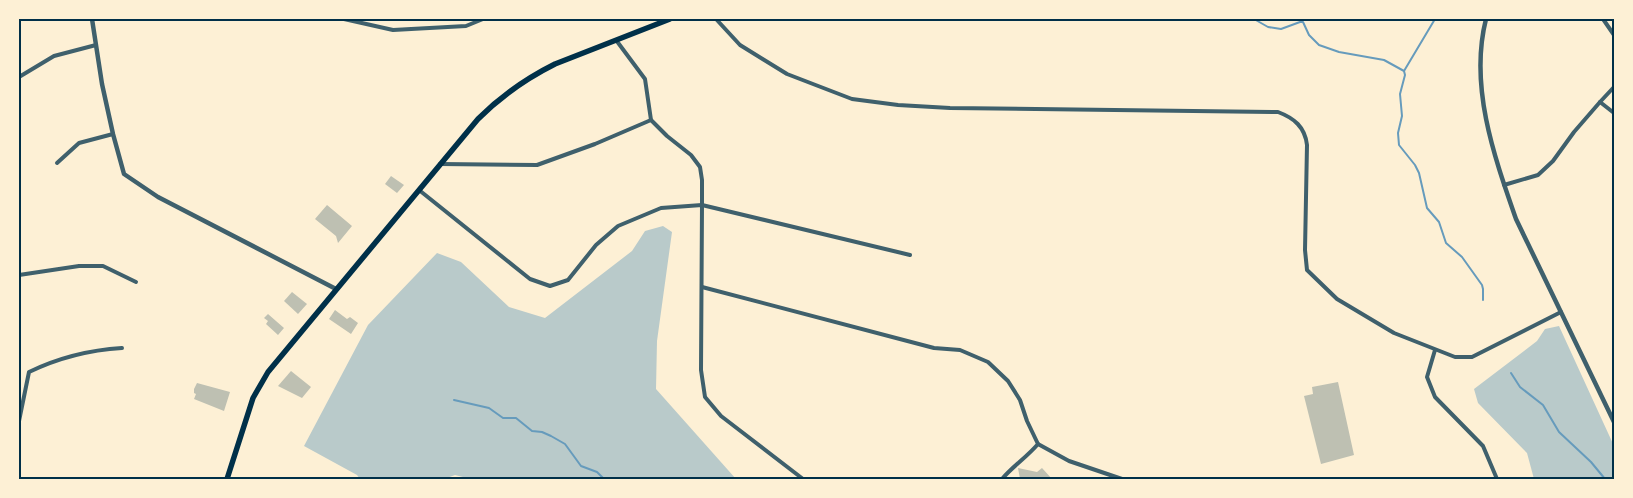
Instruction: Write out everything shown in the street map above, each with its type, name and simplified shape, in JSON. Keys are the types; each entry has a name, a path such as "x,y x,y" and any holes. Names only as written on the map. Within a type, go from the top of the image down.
{"main road":[{"path":"227,479 236,456 249,409 259,385 277,360 478,119 514,88 554,64 670,19"}],"street":[{"path":"92,19 113,134 124,174 158,197 336,289"},
{"path":"344,19 393,30 466,26 483,19"},
{"path":"716,19 740,45 787,74 852,99 898,105 950,108 1278,112 1290,117 1306,135 1305,250 1307,270 1337,299 1394,333 1455,358 1472,356 1561,312"},
{"path":"1486,19 1480,50 1482,94 1504,185 1516,219 1614,422"},
{"path":"1603,19 1614,35"},
{"path":"616,40 645,79 652,120 667,136 691,155 700,167 702,180 701,370 705,397 721,416 803,479"},
{"path":"19,76 54,56 96,45"},
{"path":"1504,185 1538,175 1614,88"},
{"path":"1600,102 1614,113"},
{"path":"440,164 537,165 595,144 652,120"},
{"path":"57,163 79,143 113,134"},
{"path":"418,190 530,280 550,286 568,280 596,245 618,226 661,208 702,204 910,255"},
{"path":"19,275 79,266 104,266 136,282"},
{"path":"702,287 934,348 960,350 988,362 1008,382 1020,400 1026,421 1038,444 1070,461 1122,479"},
{"path":"19,420 29,372 51,362 88,352 122,348"},
{"path":"1434,350 1427,376 1435,397 1483,446 1497,479"},
{"path":"1002,479 1038,444"}],"shaded area":[{"path":"663,226 672,232 657,341 656,389 736,479 471,479 455,475 444,479 360,479 357,475 304,446 368,325 437,253 461,262 509,307 545,318 632,251 645,231"},
{"path":"1559,326 1614,446 1614,479 1534,479 1527,453 1478,403 1474,389 1537,341 1545,329"}],"building":[{"path":"391,176 404,185 397,193 385,184"},
{"path":"327,205 352,226 338,243 336,236 315,219"},
{"path":"292,292 307,304 298,314 284,301"},
{"path":"335,310 347,319 350,317 358,323 351,334 329,319"},
{"path":"268,314 284,328 278,335 266,324 268,321 264,318"},
{"path":"291,371 311,387 302,398 278,386"},
{"path":"1338,382 1354,455 1321,464 1304,396 1313,394 1312,387"},
{"path":"197,383 230,392 224,411 194,399 196,394 194,389"},
{"path":"1018,468 1037,472 1042,468 1052,479 1020,479"}],"waterway":[{"path":"1254,19 1268,27 1281,29 1303,22 1309,35 1319,45 1339,52 1384,60 1404,71 1405,75 1400,94 1402,116 1398,133 1399,145 1419,173 1427,208 1439,222 1446,243 1462,257 1482,285 1483,300"},
{"path":"1404,71 1435,19"},
{"path":"1511,373 1520,387 1543,405 1559,432 1591,462 1605,479"},
{"path":"454,400 489,408 503,418 516,418 532,431 542,432 551,436 565,444 581,466 597,472 604,479"}]}
